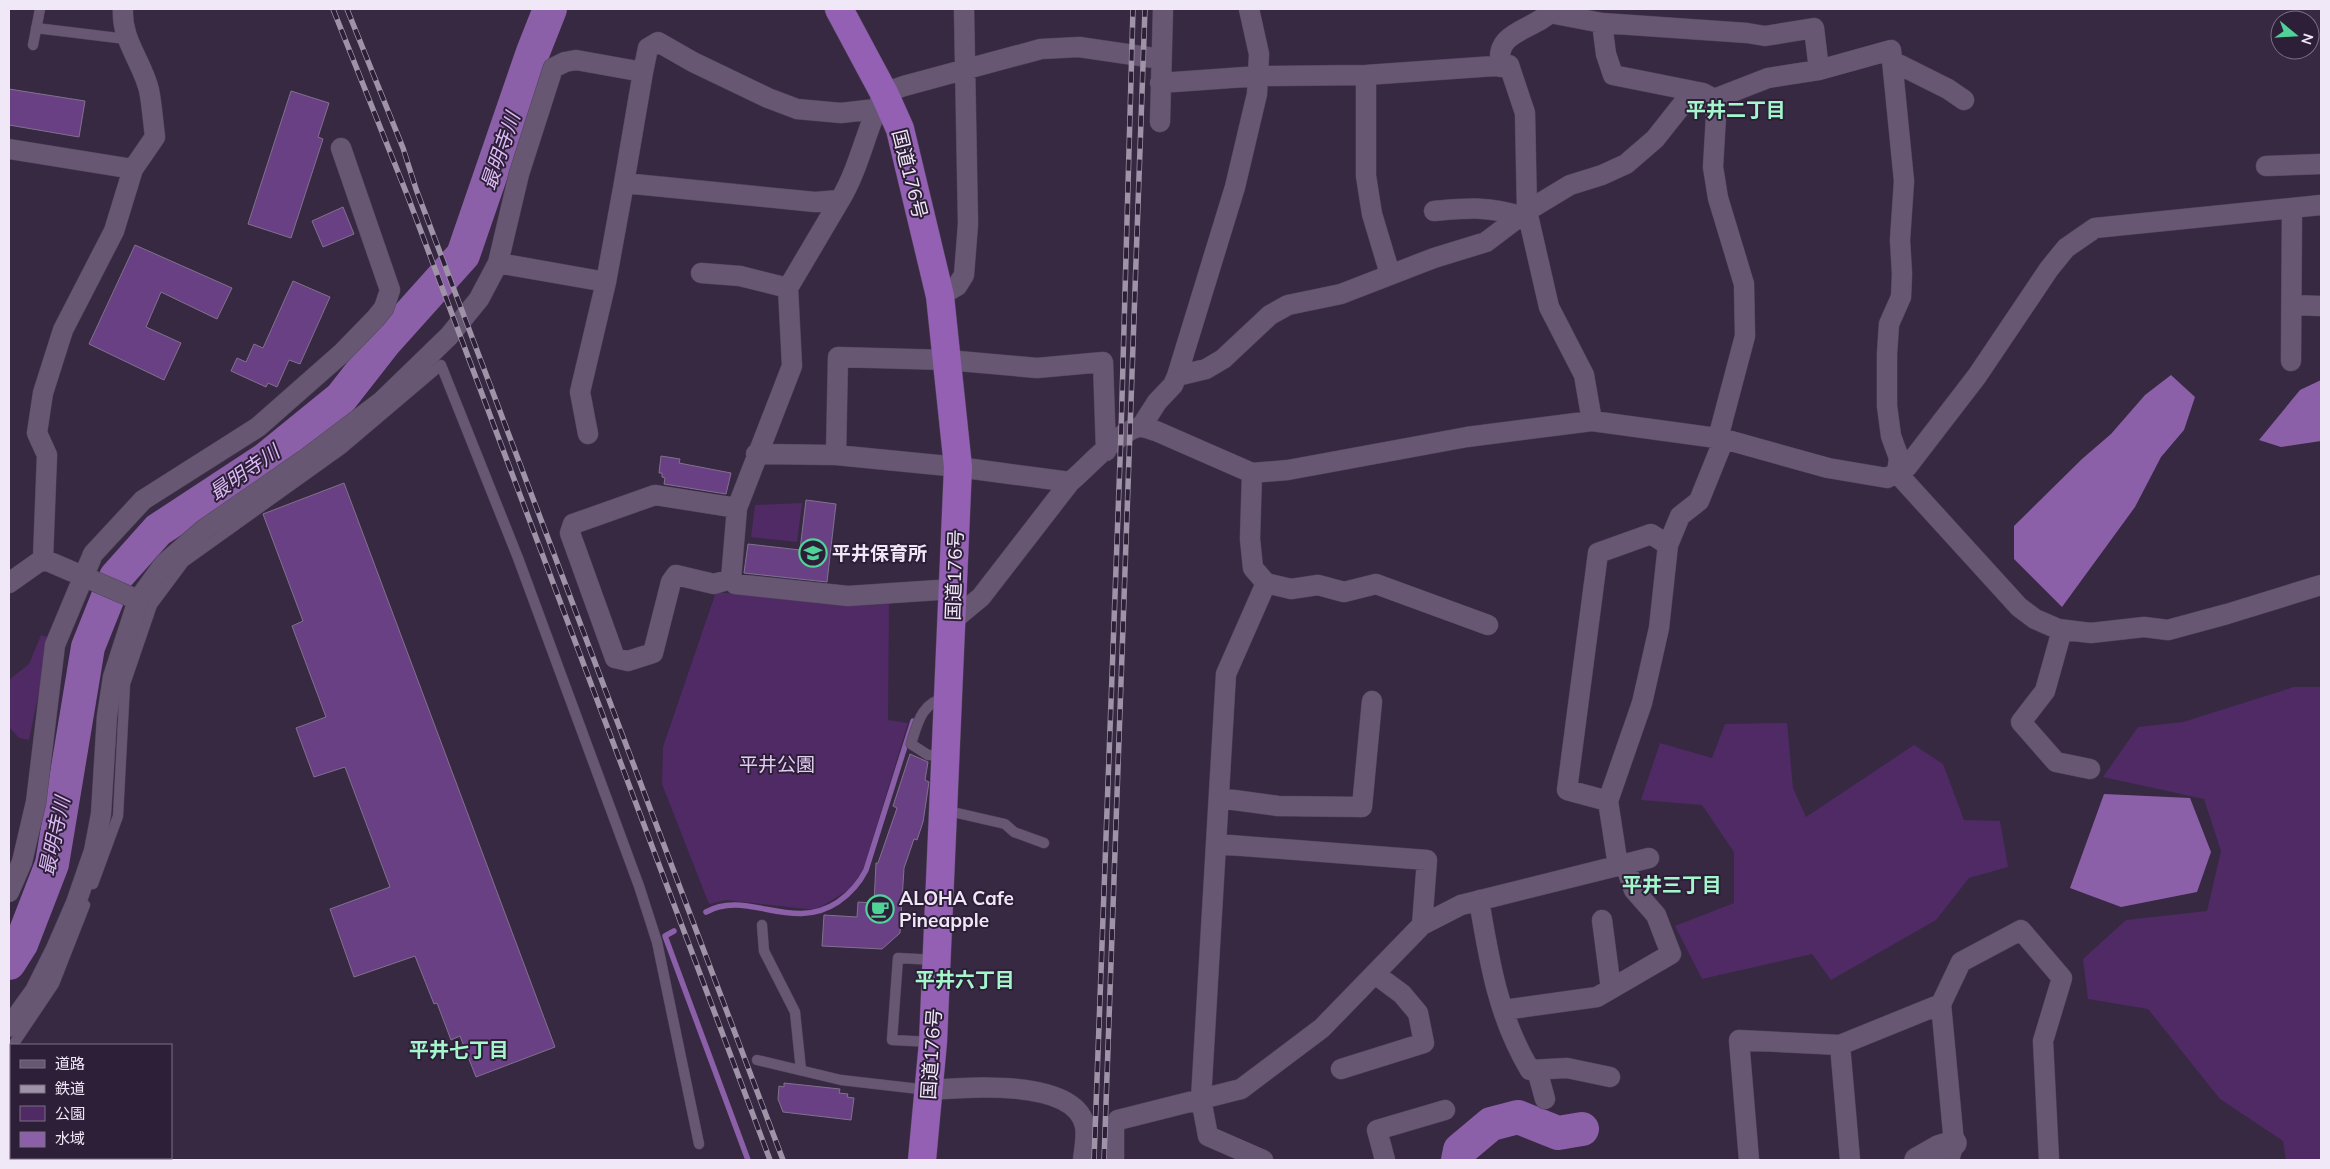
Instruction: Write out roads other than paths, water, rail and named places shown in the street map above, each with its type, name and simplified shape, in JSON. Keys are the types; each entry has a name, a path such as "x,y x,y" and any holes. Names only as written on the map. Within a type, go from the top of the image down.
{"highway":[{"name":"国道176号","path":"838,9 880,101 900,129 940,296 958,467 947,755 933,1042 922,1160"}],"street":[{"path":"43,559 46,455 37,433 43,393 63,330 114,231 133,169 155,136 149,88 126,39 122,20 123,9"},
{"path":"940,296 957,286 964,275 968,224 967,128 963,70 964,9"},
{"path":"1160,122 1163,9"},
{"path":"1141,427 1157,402 1173,385 1177,376 1235,187 1258,94 1259,54 1249,9"},
{"path":"1501,67 1499,57 1504,43 1523,28 1551,11 1602,23 1747,33 1765,36 1814,28 1820,70"},
{"path":"1602,23 1606,54 1614,75 1693,91 1714,99 1768,78 1820,70 1891,50 1904,181 1900,240 1902,274 1900,297 1889,324 1887,354 1888,406 1891,436 1900,458 1897,473"},
{"path":"588,434 580,392 606,282 648,48 658,42 693,62 768,98 797,109 841,113 880,101 904,86 1041,49 1079,47 1161,59"},
{"path":"9,1027 35,991 56,949 94,851 101,814 107,716 113,677 132,597 164,564 203,530 304,460 382,402 449,336 479,299 498,263 518,174 553,68 565,62 576,60 643,72"},
{"path":"1892,61 1948,89 1964,100"},
{"path":"1160,83 1259,76 1366,75 1509,66 1525,113 1524,213 1549,307 1584,375 1592,421"},
{"path":"1366,75 1366,176 1372,214 1390,274"},
{"path":"1177,376 1206,369 1223,359 1270,315 1288,305 1341,294 1390,274 1486,242 1524,213 1570,185 1602,175 1626,164 1656,139 1693,91"},
{"path":"1504,1010 1597,997 1671,954 1656,915 1634,890 1622,865 1608,801 1642,703 1659,628 1668,545 1680,516 1699,501 1721,439 1744,336 1744,284 1718,198 1713,167 1716,116 1714,99"},
{"path":"880,101 849,186 788,288 792,366 756,454 737,508 731,579 735,584 848,596 953,588"},
{"path":"9,892 22,862 36,802 55,645 86,578 93,554 142,500 258,427 342,353 384,308 390,290 341,148"},
{"path":"9,149 133,169"},
{"path":"2266,166 2321,164"},
{"path":"624,183 814,202 840,200"},
{"path":"952,621 981,597 1070,482 1106,451 1121,434 1141,427 1156,431 1252,472 1288,470 1467,437 1592,421 1721,439 1828,468 1887,478 1907,467 1977,376 2049,269 2066,248 2077,239 2095,228 2321,205"},
{"path":"1434,211 1477,207 1524,213"},
{"path":"2291,361 2292,208"},
{"path":"498,263 606,282"},
{"path":"701,273 740,276 788,288"},
{"path":"2292,305 2321,306"},
{"path":"836,455 838,357 947,360 1038,368 1103,362 1106,451"},
{"path":"756,454 836,455 958,467 1070,482"},
{"path":"1252,472 1250,539 1253,568 1266,583 1291,589 1318,585 1344,592 1376,584 1488,625"},
{"path":"1897,473 2018,607 2035,619 2062,630 2091,633 2144,627 2168,630 2321,585"},
{"path":"731,579 714,584 676,575 671,582 653,653 628,661 614,658 570,533 573,524 655,496 737,508"},
{"path":"1608,801 1567,790 1598,553 1651,534 1668,545"},
{"path":"43,559 132,597"},
{"path":"9,583 43,559"},
{"path":"1263,1160 1208,1136 1201,1099 1226,674 1266,583"},
{"path":"2062,630 2045,691 2021,722 2056,762 2090,769"},
{"path":"1219,798 1278,806 1362,807 1372,701"},
{"path":"1216,844 1427,860 1422,925"},
{"path":"1114,1160 1114,1128 1118,1120 1241,1089 1322,1028 1422,925 1461,905 1649,858"},
{"path":"1479,900 1492,980 1519,1053 1530,1070 1567,1068 1610,1077"},
{"path":"1602,920 1611,989"},
{"path":"1917,1160 1938,1148 1952,1152 1941,1004 1961,962 2021,930 2062,978 2043,1041 2049,1160"},
{"path":"1341,1069 1424,1043 1418,1013 1402,994 1375,974"},
{"path":"1749,1160 1739,1040 1840,1045 1941,1004"},
{"path":"1840,1045 1850,1160"},
{"path":"1537,1070 1544,1099"},
{"path":"930,1090 978,1086 1041,1092 1057,1096 1078,1112 1085,1125 1083,1160"},
{"path":"1385,1160 1377,1130 1445,1110"}],"lane":[{"path":"33,45 40,9"},
{"path":"36,28 126,39"},
{"path":"13,1044 54,984 65,961 118,816 125,684 152,605 184,562 342,449 441,365 515,550 658,942 699,1144"},
{"path":"947,755 928,755 911,744 920,717 934,700 949,696"},
{"path":"944,810 1005,824 1014,832 1044,843"},
{"path":"762,925 764,951 795,1012 802,1070"},
{"path":"933,1042 892,1040 898,958 937,960"},
{"path":"757,1060 842,1080 930,1090"}],"water":[{"path":"2171,375 2195,397 2184,430 2161,457 2135,507 2062,607 2014,559 2014,526 2082,459 2111,434 2145,395"},
{"path":"2321,380 2321,441 2281,447 2259,440 2300,390"},
{"path":"2104,794 2190,798 2211,852 2197,892 2121,907 2070,888"}],"waterway":[{"name":"最明寺川","path":"9,963 21,944 52,864 88,647 116,577 158,530 266,459 341,398 384,343 463,255 533,52 550,9"},
{"path":"706,912 722,906 737,905 787,913 804,913 821,910 838,902 847,895 866,870 913,721"},
{"path":"674,931 665,936 748,1160"},
{"path":"1458,1160 1460,1150 1491,1124 1518,1117 1558,1133 1582,1129"}],"railway":[{"path":"333,9 408,197 770,1160"},
{"path":"347,9 403,148 416,189 783,1160"},
{"path":"1094,1160 1121,434 1133,9"},
{"path":"1104,1160 1145,9"}],"place":[{"name":"平井保育所","path":"813,553"},
{"name":"ALOHA Cafe Pineapple","path":"880,909"}],"district":[{"name":"平井二丁目","path":"1736,109"},
{"name":"平井三丁目","path":"1672,884"},
{"name":"平井六丁目","path":"965,979"},
{"name":"平井七丁目","path":"459,1049"}],"park label":[{"name":"平井公園","path":"777,764"}]}
